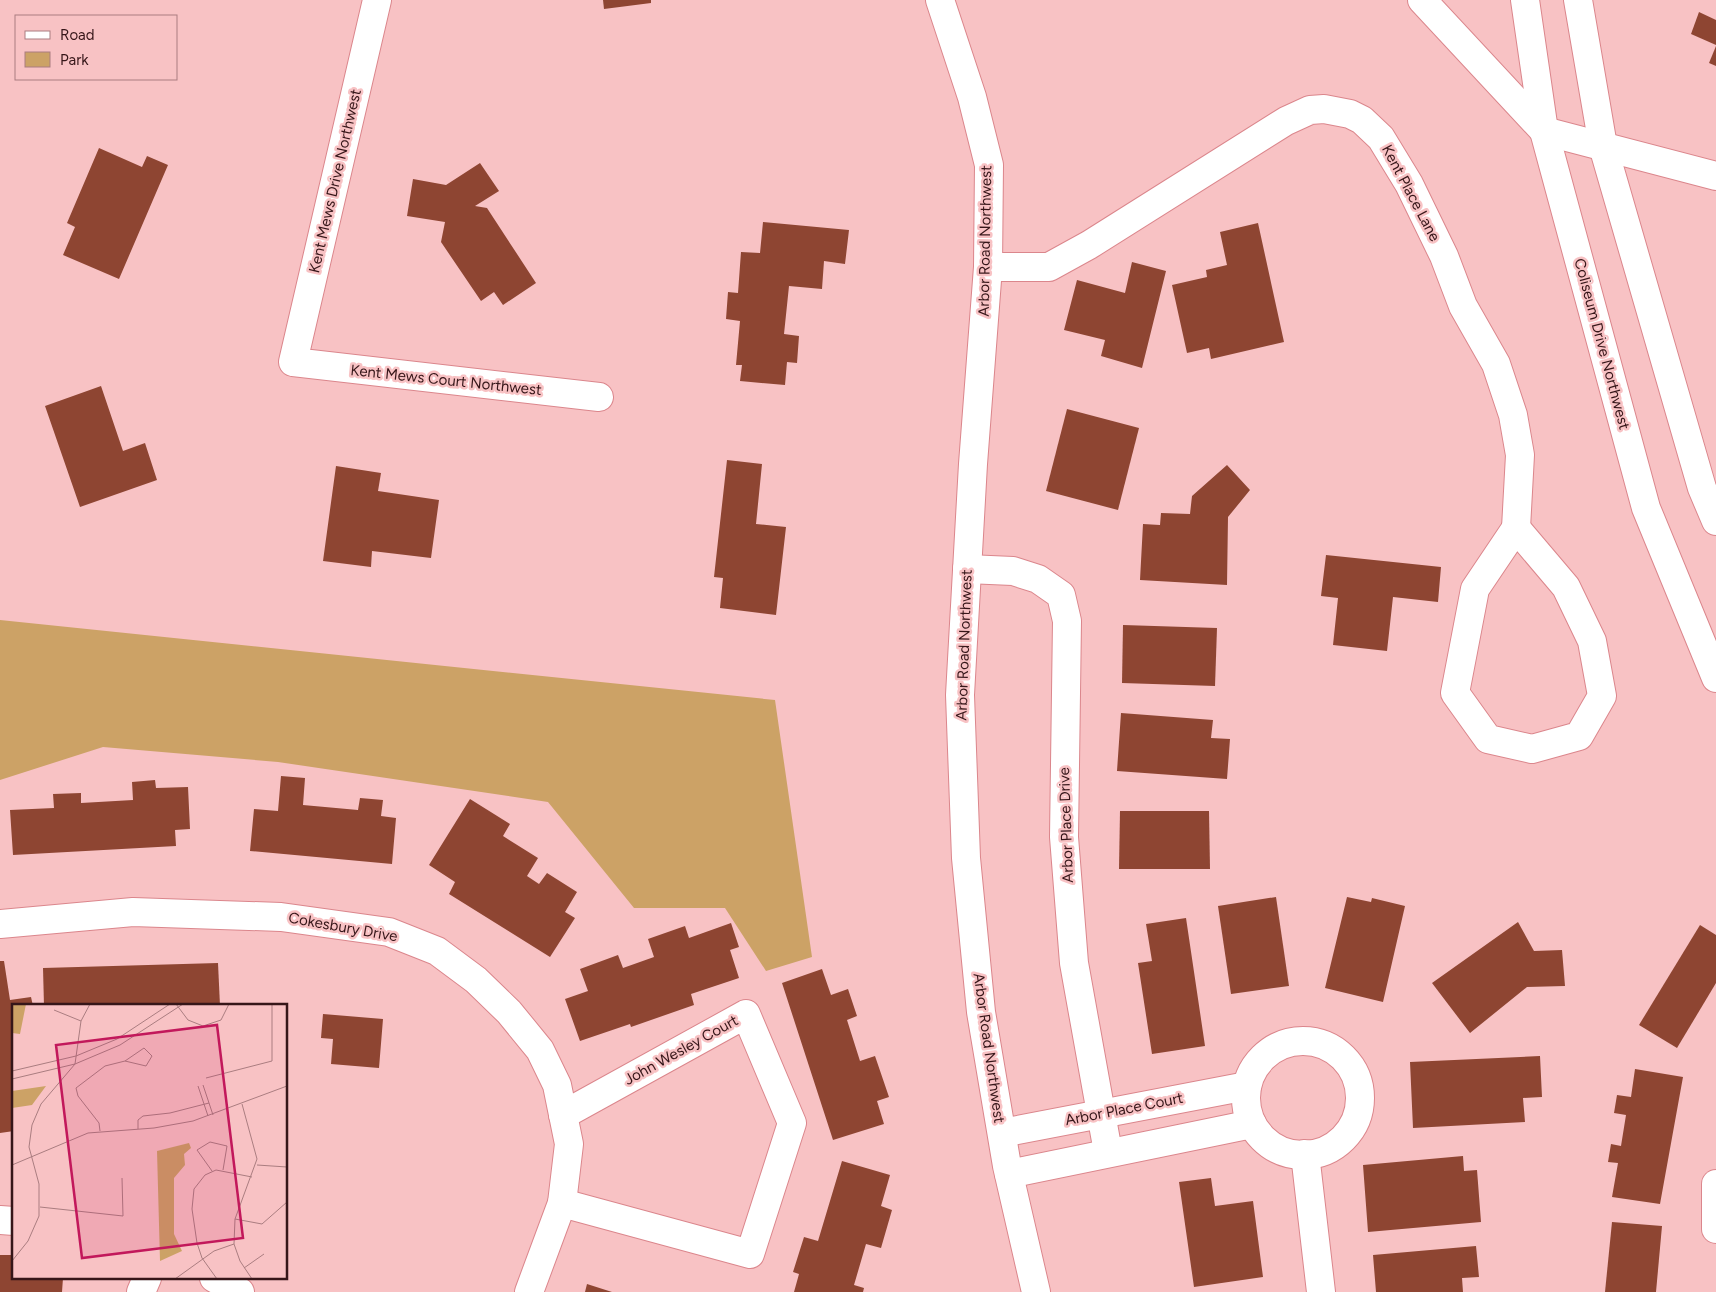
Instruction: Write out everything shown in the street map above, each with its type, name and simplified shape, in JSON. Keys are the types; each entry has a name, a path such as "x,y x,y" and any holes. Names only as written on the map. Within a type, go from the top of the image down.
{"street":[{"name":"Kent Mews Drive Northwest","path":"293,362 377,0"},
{"name":"Arbor Road Northwest","path":"940,0 972,97 989,165 988,267 960,696 966,858 981,1012 1009,1174 1036,1292"},
{"path":"1422,0 1544,131 1716,176"},
{"name":"Coliseum Drive Northwest","path":"1524,0 1544,131 1646,508 1716,678"},
{"path":"1578,0 1603,146 1702,488 1716,521"},
{"name":"Kent Place Lane","path":"988,267 1049,267 1089,245 1286,121 1310,110 1324,109 1350,114 1362,120 1381,138 1410,184 1444,256 1464,306 1496,364 1513,415 1520,454 1516,528"},
{"name":"Kent Mews Court Northwest","path":"293,362 599,397"},
{"path":"1516,528 1566,587 1592,642 1602,696 1579,736 1532,749 1488,739 1455,693 1475,589 1516,528"},
{"name":"Arbor Place Drive","path":"967,569 1013,571 1038,579 1060,594 1065,612 1067,621 1064,837 1074,963 1108,1152"},
{"name":"Cokesbury Drive","path":"0,924 132,912 282,917 389,932 437,950 476,980 509,1012 540,1050 557,1085 569,1144 562,1203 529,1292"},
{"name":"John Wesley Court","path":"562,1203 750,1254 792,1123 746,1014 563,1115"},
{"path":"1301,1041 1320,1044 1337,1052 1350,1067 1358,1084 1359,1103 1355,1121 1344,1136 1330,1148 1306,1154 1295,1154 1277,1149 1262,1139 1252,1124 1246,1105 1247,1086 1254,1068 1266,1054 1283,1044 1301,1041"},
{"name":"Arbor Place Court","path":"1002,1133 1247,1086"},
{"path":"1009,1174 1108,1152 1252,1124"},
{"path":"1306,1154 1320,1292"},
{"path":"1716,1184 1716,1229"},
{"path":"141,1292 146,1280"},
{"path":"218,1280 240,1292"}],"green space":[{"path":"0,620 775,700 812,957 766,971 725,908 634,908 548,802 278,762 103,747 0,780"}],"building":[{"path":"603,0 651,0 651,3 604,9"},
{"path":"1699,12 1716,20 1716,45 1691,34"},
{"path":"1716,46 1716,66 1709,63"},
{"path":"99,148 142,167 147,156 168,165 119,279 63,255 75,227 67,223"},
{"path":"480,163 499,191 475,206 487,208 536,283 503,305 494,292 481,301 441,242 445,222 407,216 413,179 446,185"},
{"path":"763,222 849,230 845,264 824,261 822,289 789,286 784,334 799,336 797,363 787,362 785,385 740,381 742,365 736,365 740,321 726,319 728,292 738,293 741,252 760,253"},
{"path":"1258,223 1284,342 1211,359 1209,348 1187,353 1172,285 1207,277 1206,270 1227,265 1220,232"},
{"path":"1132,262 1166,271 1142,368 1101,356 1105,340 1064,330 1077,280 1125,293"},
{"path":"101,386 123,451 145,443 157,480 80,507 45,406"},
{"path":"1067,409 1139,428 1118,510 1046,491"},
{"path":"727,460 762,464 756,524 786,527 776,615 720,608 723,578 714,577"},
{"path":"1227,465 1250,490 1228,517 1227,585 1140,580 1143,524 1160,525 1161,513 1190,514 1192,496"},
{"path":"336,466 381,473 378,491 439,500 431,558 372,551 371,567 323,561"},
{"path":"1326,555 1441,567 1438,602 1393,597 1387,651 1333,645 1338,598 1321,596"},
{"path":"1123,625 1217,628 1215,686 1122,683"},
{"path":"1121,713 1213,720 1211,738 1230,739 1227,779 1117,771"},
{"path":"281,776 305,778 303,805 358,810 360,798 383,800 381,816 396,818 392,864 250,851 254,809 278,811"},
{"path":"155,780 156,788 188,787 190,829 175,830 176,846 13,855 10,810 54,808 53,794 81,793 81,803 133,800 132,782"},
{"path":"470,799 510,824 503,836 538,858 527,876 539,884 547,873 577,892 565,912 575,918 550,957 449,894 455,882 429,865"},
{"path":"1120,811 1209,811 1210,869 1119,869"},
{"path":"1276,897 1289,986 1231,994 1218,906"},
{"path":"1347,897 1371,902 1372,898 1405,906 1383,1002 1325,988"},
{"path":"1186,918 1205,1046 1152,1054 1138,963 1152,961 1146,924"},
{"path":"1518,922 1534,951 1562,950 1565,986 1527,987 1470,1033 1432,983"},
{"path":"731,923 739,947 730,950 739,978 691,994 694,1005 631,1027 630,1024 580,1041 565,999 588,991 580,969 618,955 623,968 654,957 648,939 685,926 689,938"},
{"path":"1700,925 1716,935 1716,983 1677,1048 1639,1025"},
{"path":"0,961 4,961 10,1000 31,997 33,1004 12,1004 12,1131 0,1133"},
{"path":"218,963 220,1004 44,1004 43,968"},
{"path":"822,969 831,995 848,989 857,1016 847,1020 860,1061 875,1056 889,1097 877,1101 884,1124 833,1140 782,983"},
{"path":"323,1014 383,1019 379,1068 331,1064 333,1039 321,1038"},
{"path":"1540,1056 1542,1097 1523,1098 1525,1122 1413,1128 1410,1062"},
{"path":"1635,1069 1683,1077 1660,1204 1612,1197 1618,1163 1608,1162 1611,1144 1621,1146 1626,1115 1614,1113 1617,1095 1631,1097"},
{"path":"1463,1156 1464,1171 1477,1170 1481,1222 1368,1232 1363,1165"},
{"path":"842,1161 890,1175 881,1206 892,1210 881,1248 866,1244 854,1285 864,1288 863,1292 794,1292 799,1274 793,1272 804,1237 818,1241"},
{"path":"1211,1178 1215,1206 1253,1201 1263,1277 1194,1287 1179,1182"},
{"path":"1612,1222 1662,1226 1656,1292 1605,1292"},
{"path":"1476,1246 1479,1277 1462,1278 1463,1292 1376,1292 1373,1255"},
{"path":"0,1255 12,1255 12,1280 63,1280 62,1292 0,1292"},
{"path":"587,1284 612,1292 585,1292"}]}
